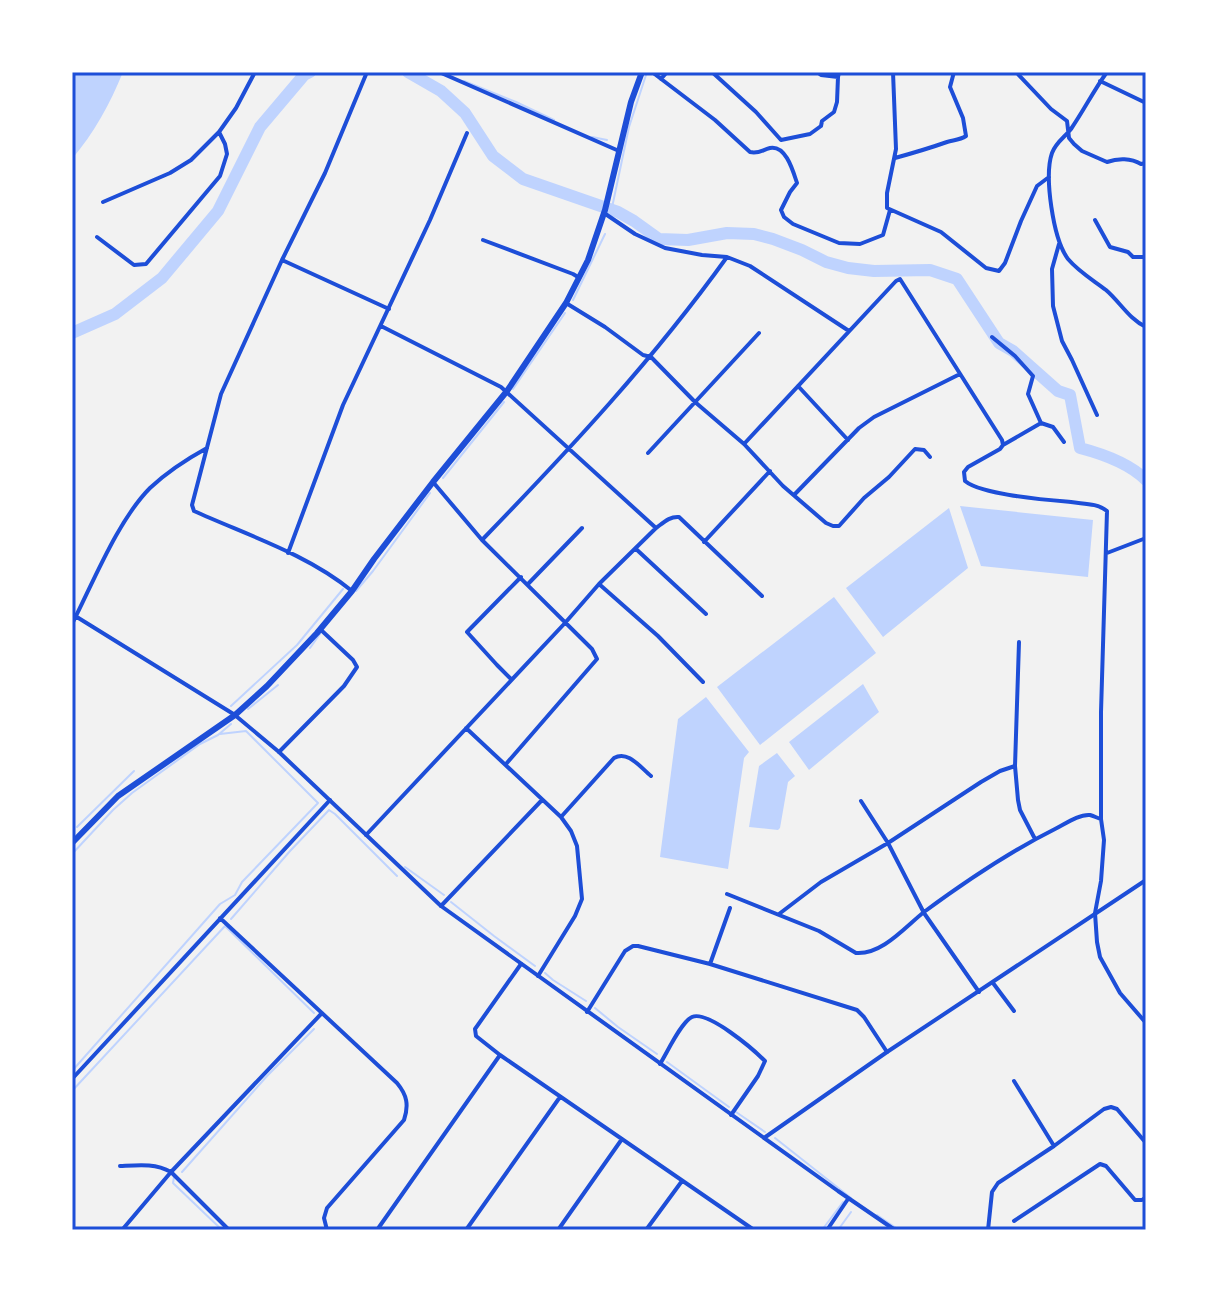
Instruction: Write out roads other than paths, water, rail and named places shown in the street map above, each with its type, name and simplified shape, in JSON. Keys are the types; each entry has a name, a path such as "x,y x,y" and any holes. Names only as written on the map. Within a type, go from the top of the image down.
{"main road":[{"path":"73,839 135,783 235,715 267,686 352,591 433,482 507,391 580,279 605,211 631,102 642,72"}],"street":[{"path":"103,202 170,173 191,160 219,132 255,72"},
{"path":"352,591 288,553 194,511 192,500 221,394 325,173 367,72"},
{"path":"439,72 619,151"},
{"path":"652,72 715,120 750,152 755,154 774,147 784,153 797,183 781,210 793,224 839,243 860,244 883,235 890,209"},
{"path":"661,79 667,72"},
{"path":"712,72 781,140 810,134 834,112 838,74 821,75 817,72"},
{"path":"893,72 895,158 887,208 941,232 986,268 999,271 1037,186 1049,177"},
{"path":"895,158 966,137 963,118 950,87 954,72"},
{"path":"1016,72 1051,109 1067,121 1069,138 1082,151 1107,162 1115,159 1146,163"},
{"path":"1107,72 1052,153 1049,177 1055,227 1065,255 1139,324 1146,327"},
{"path":"1100,81 1146,103"},
{"path":"97,237 134,265 146,264 220,176 227,148 219,132"},
{"path":"288,553 343,405 430,220 467,133"},
{"path":"605,211 619,225 665,248 727,257 750,266 849,331"},
{"path":"1095,220 1110,247 1128,252 1132,257 1146,257"},
{"path":"483,240 580,279"},
{"path":"1060,243 1052,269 1053,306 1062,341 1097,415"},
{"path":"482,540 651,357 727,257"},
{"path":"282,260 389,309"},
{"path":"744,444 900,279 1003,445"},
{"path":"566,303 643,355 651,357 695,402 744,444 783,486 820,519 833,526 839,526 915,449 924,450 930,457"},
{"path":"381,326 507,391 656,528"},
{"path":"648,453 759,333"},
{"path":"992,337 1033,376 1028,394 1041,423"},
{"path":"794,495 874,417 960,374"},
{"path":"798,385 848,440"},
{"path":"1064,442 1053,427 1041,423 968,467 963,476 970,485 982,489 1104,508 1107,511 1101,712 1101,819 1104,840 1095,913 1097,942 1100,957 1120,993 1146,1023"},
{"path":"72,624 121,529 144,495 171,471 207,448"},
{"path":"704,542 770,471"},
{"path":"433,482 482,540 592,649 597,659 506,764"},
{"path":"366,835 599,584 656,528 673,517 679,517 762,596"},
{"path":"528,584 582,528"},
{"path":"1106,553 1146,538"},
{"path":"636,549 706,614"},
{"path":"512,679 467,632 521,577"},
{"path":"599,584 658,636 703,682"},
{"path":"74,615 235,715 279,752 441,906 895,1230"},
{"path":"279,752 344,686 357,667 320,629"},
{"path":"1019,642 1015,766 1020,810 1035,839"},
{"path":"466,728 561,817 577,846 582,899 538,976"},
{"path":"561,817 620,755 628,757 651,776"},
{"path":"779,914 821,882 888,843 992,775 1015,766"},
{"path":"72,1079 330,800"},
{"path":"441,906 542,800"},
{"path":"861,801 888,843 924,913 979,992"},
{"path":"727,894 819,931 863,954 882,945 981,872 1035,839 1073,819 1088,815 1101,819"},
{"path":"764,1138 887,1052 1146,880"},
{"path":"710,964 730,908"},
{"path":"220,918 404,1091 407,1100 404,1120 327,1208 324,1218 327,1230"},
{"path":"587,1012 625,951 633,946 646,947 857,1010 887,1052"},
{"path":"521,964 474,1030 476,1036 754,1230"},
{"path":"993,983 1014,1011"},
{"path":"122,1230 171,1172 322,1013"},
{"path":"660,1064 686,1022 694,1016 708,1019 740,1040 765,1061 731,1115"},
{"path":"377,1230 500,1055"},
{"path":"1014,1081 1054,1146"},
{"path":"466,1230 560,1097"},
{"path":"988,1230 990,1198 994,1187 1104,1109 1111,1107 1119,1112 1146,1143"},
{"path":"558,1230 622,1139"},
{"path":"1014,1221 1100,1164 1106,1166 1135,1200 1146,1197"},
{"path":"120,1166 163,1167 229,1230"},
{"path":"646,1230 682,1181"},
{"path":"827,1230 849,1198"},
{"path":"739,1230 744,1223"}],"water":[{"path":"72,72 123,72 101,118 72,159"},
{"path":"960,506 1093,520 1088,577 981,566"},
{"path":"949,508 968,568 883,637 846,588"},
{"path":"834,597 876,653 760,745 717,687"},
{"path":"863,684 879,712 809,770 789,742"},
{"path":"706,697 749,752 744,758 728,869 660,857 678,719"},
{"path":"777,753 795,776 788,782 780,828 749,827 759,766"}],"waterway":[{"path":"72,333 115,314 162,278 218,211 260,127 304,75 310,72"},
{"path":"408,72 441,91 465,113 493,156 523,179 618,212 659,239 688,240 727,233 754,234 848,268 930,270 957,279 999,343 1013,351 1058,391 1070,395 1080,448 1115,460 1146,480"},
{"path":"610,217 629,127 646,75"},
{"path":"464,81 554,120"},
{"path":"592,137 607,140"},
{"path":"573,300 605,234"},
{"path":"513,389 565,313"},
{"path":"443,478 504,402"},
{"path":"356,591 430,493"},
{"path":"231,706 297,645 343,589"},
{"path":"310,648 320,634"},
{"path":"248,709 278,685"},
{"path":"72,854 132,793 231,724"},
{"path":"72,1071 220,904 235,895 242,882 318,803 246,731 220,734"},
{"path":"77,827 134,771"},
{"path":"231,919 329,810 397,876"},
{"path":"405,867 444,895"},
{"path":"451,902 535,966"},
{"path":"72,1091 225,926 314,1013"},
{"path":"545,973 586,1001"},
{"path":"595,1008 657,1054"},
{"path":"182,1172 267,1076 314,1029"},
{"path":"667,1062 729,1107"},
{"path":"736,1112 765,1132"},
{"path":"775,1138 851,1198"},
{"path":"174,1177 173,1183 222,1230"},
{"path":"822,1230 843,1202"},
{"path":"838,1230 851,1212"},
{"path":"877,1215 899,1230"}]}
